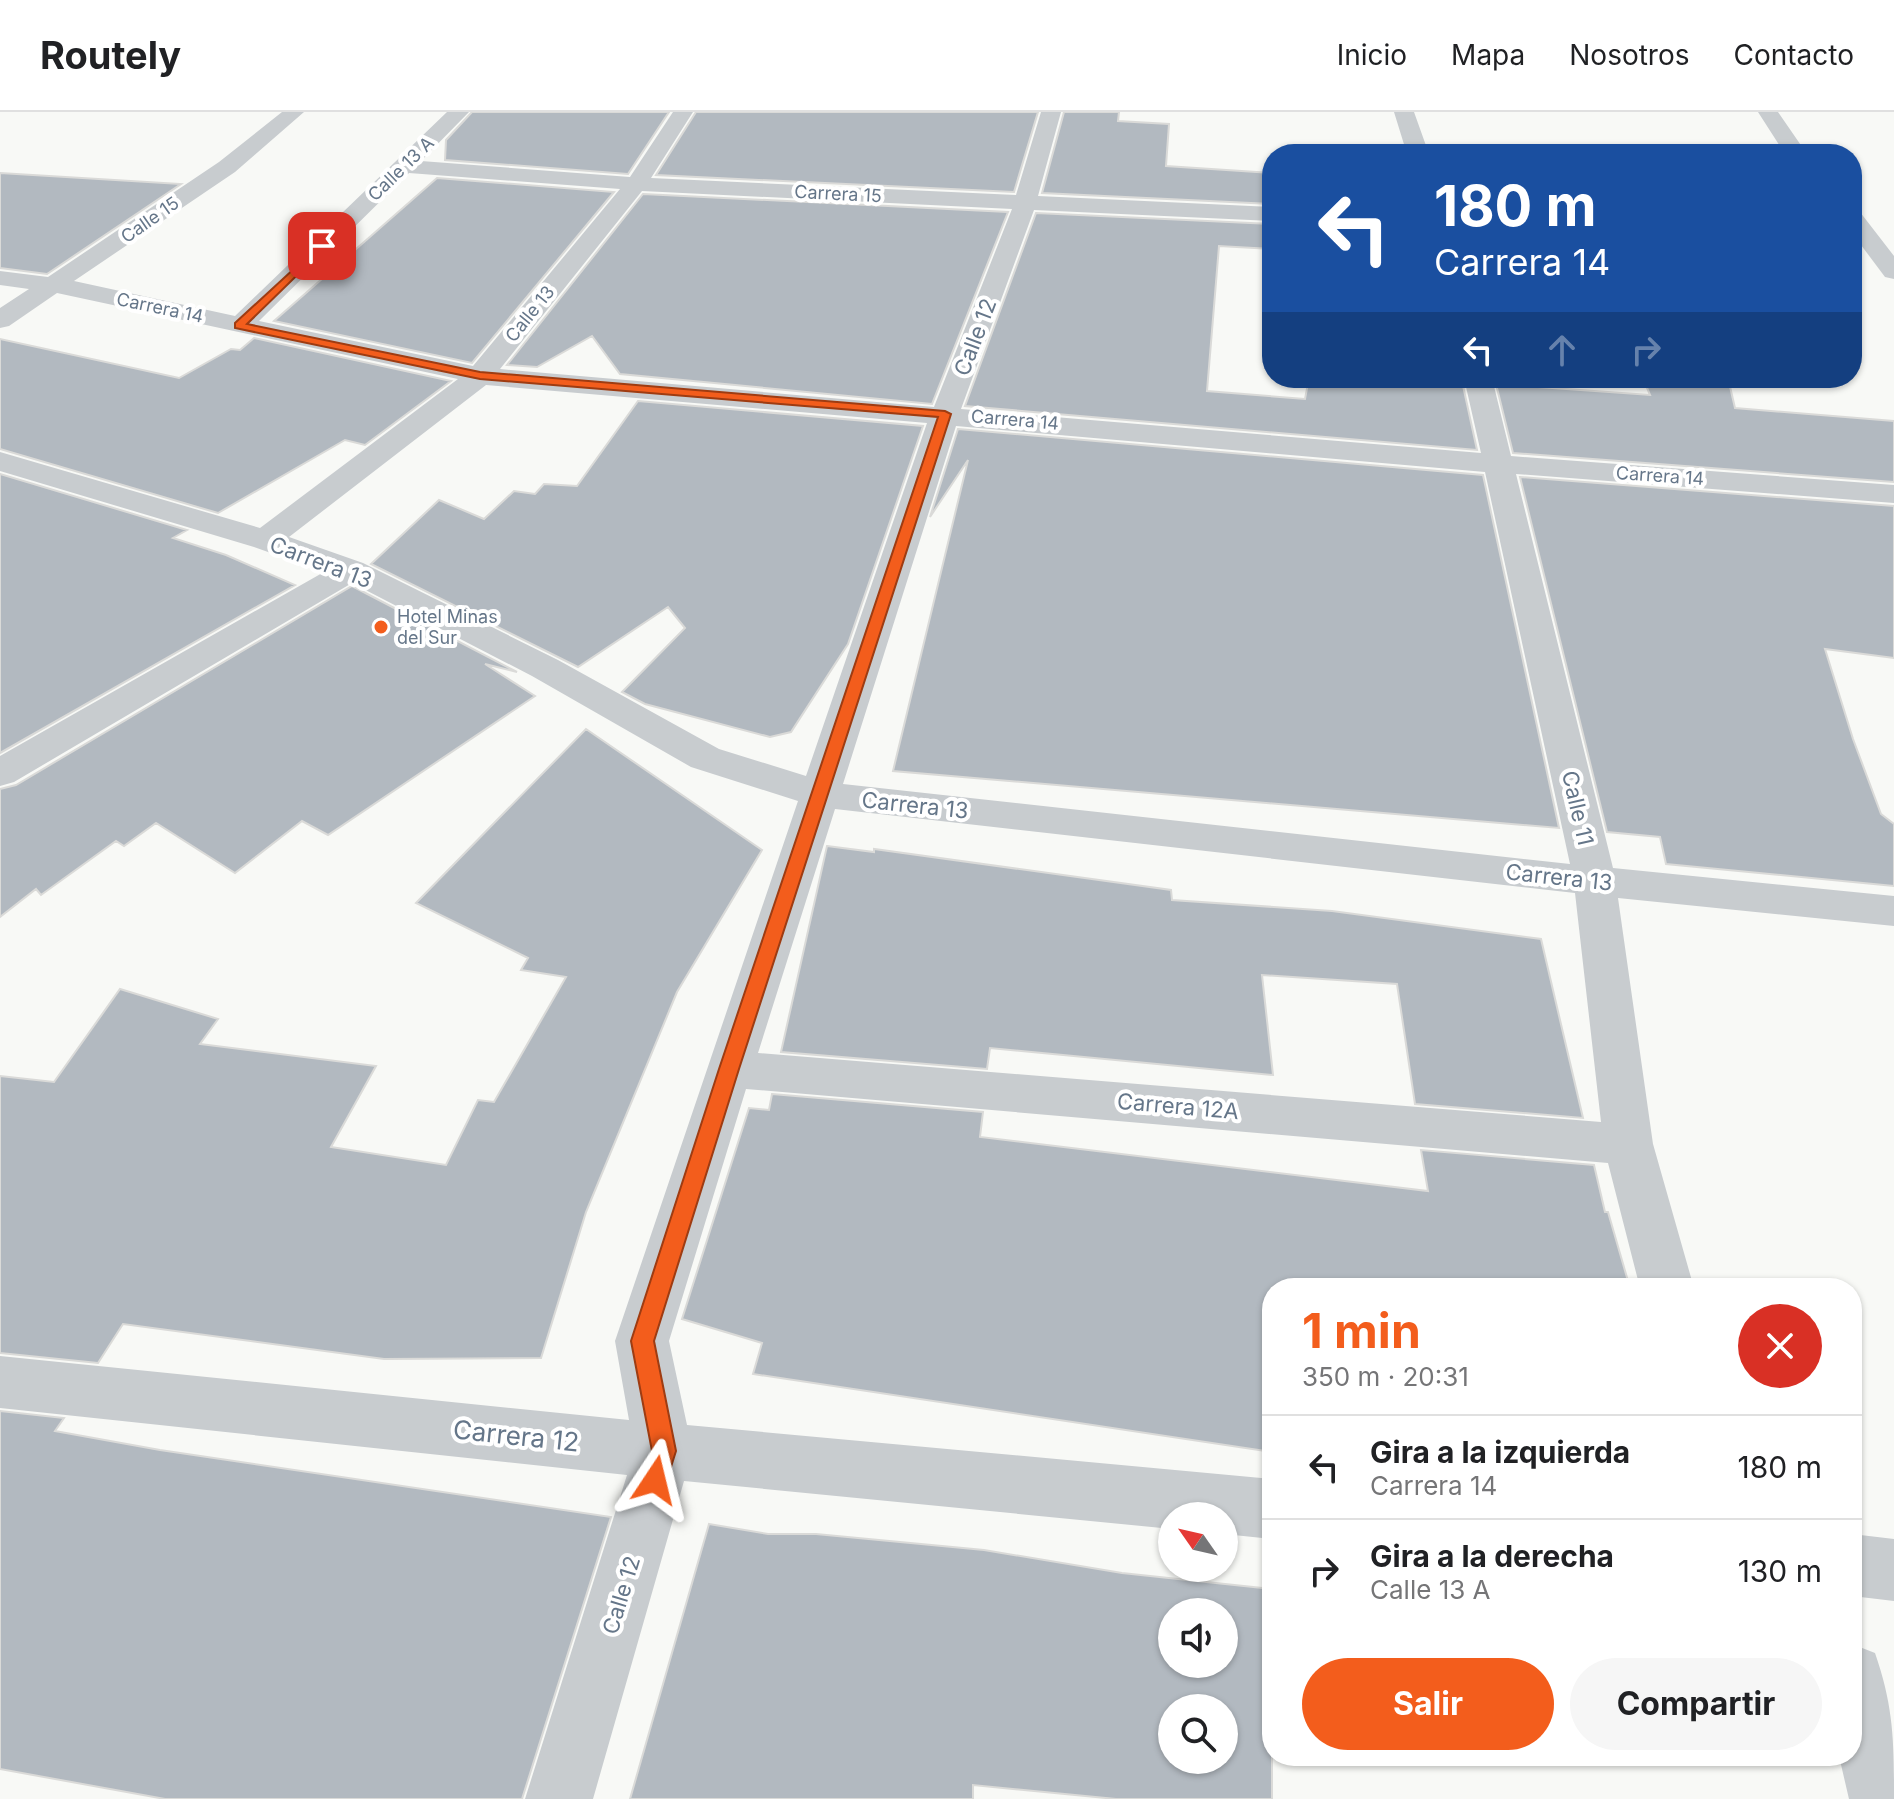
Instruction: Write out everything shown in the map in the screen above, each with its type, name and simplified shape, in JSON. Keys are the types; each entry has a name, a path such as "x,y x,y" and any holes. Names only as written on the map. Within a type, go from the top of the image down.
{"street":[{"name":"Calle 15","path":"0,320 227,167 294,112"},
{"name":"Calle 13 A","path":"239,326 459,112"},
{"name":"Calle 13","path":"265,540 480,376 636,184 683,112"},
{"name":"Calle 12","path":"559,1799 664,1451 642,1341 945,414 1025,204 1051,112"},
{"path":"1404,112 1415,144"},
{"path":"1768,112 1789,144"},
{"name":"Carrera 15","path":"404,166 636,184 1262,214"},
{"path":"1872,239 1894,272"},
{"name":"Carrera 14","path":"0,278 55,285 480,376 1500,464 1894,494"},
{"name":"Calle 11","path":"1481,388 1595,881 1628,1144 1664,1278"},
{"name":"Carrera 13","path":"0,461 265,540 351,570 545,668 705,758 819,794 1595,881 1894,911"},
{"path":"0,773 351,570"},
{"name":"Carrera 12A","path":"729,1069 1628,1144"},
{"name":"Carrera 12","path":"0,1382 664,1451 1262,1508"},
{"path":"1862,1566 1894,1570"},
{"path":"1862,1716 1883,1799"}],"building":[{"path":"472,112 669,112 628,174 445,160 446,140"},
{"path":"696,112 1038,112 1014,192 656,175"},
{"path":"1064,112 1119,112 1118,121 1169,124 1166,166 1262,172 1262,204 1042,193"},
{"path":"0,173 181,184 47,274 0,268"},
{"path":"437,178 614,192 472,363 274,321"},
{"path":"643,194 1008,212 932,404 620,374 592,336 537,367 507,365"},
{"path":"1036,213 1262,224 1262,248 1219,246 1207,391 1305,399 1307,388 1464,388 1477,450 965,406"},
{"path":"254,338 451,381 365,445 345,440 218,513 0,449 0,339 179,378 231,349 240,350"},
{"path":"1497,388 1552,388 1650,395 1647,388 1730,388 1735,408 1894,421 1894,482 1513,453"},
{"path":"638,401 923,426 848,644 791,732 770,737 645,704 622,692 685,628 668,607 578,667 371,564 439,500 484,519 514,491 535,494 544,484 577,486"},
{"path":"958,429 1483,475 1559,828 893,771 968,460 930,517"},
{"path":"0,474 187,530 173,538 226,555 295,585 0,753"},
{"path":"1520,477 1894,506 1894,658 1825,649 1853,739 1881,814 1894,824 1894,886 1666,864 1660,837 1607,832"},
{"path":"352,586 517,672 485,664 535,696 328,835 302,821 235,873 156,823 124,846 116,841 41,895 36,889 0,917 0,789 16,785"},
{"path":"586,729 762,850 677,992 586,1212 541,1358 384,1359 123,1324 98,1363 0,1353 0,1076 54,1082 120,989 218,1019 200,1044 376,1066 331,1147 446,1165 478,1100 494,1102 566,977 521,970 528,958 416,903"},
{"path":"827,846 874,852 874,849 1171,890 1172,900 1332,911 1541,939 1583,1118 1415,1104 1397,984 1262,975 1273,1075 990,1048 987,1069 781,1052"},
{"path":"772,1094 983,1112 980,1137 1428,1191 1421,1150 1594,1165 1605,1212 1608,1212 1627,1278 1262,1278 1262,1450 753,1374 762,1343 682,1319 749,1108 769,1110"},
{"path":"0,1411 64,1418 55,1431 160,1450 611,1517 522,1799 165,1799 0,1769"},
{"path":"709,1524 768,1534 816,1534 984,1550 1158,1577 1158,1582 1206,1582 1262,1588 1262,1766 1272,1766 1272,1799 1116,1799 973,1785 973,1799 630,1799"}],"place":[{"name":"Hotel Minas del Sur","path":"381,627"}],"route":[{"path":"322,246 239,326 480,376 945,414 642,1341 664,1451 655,1480"}]}
